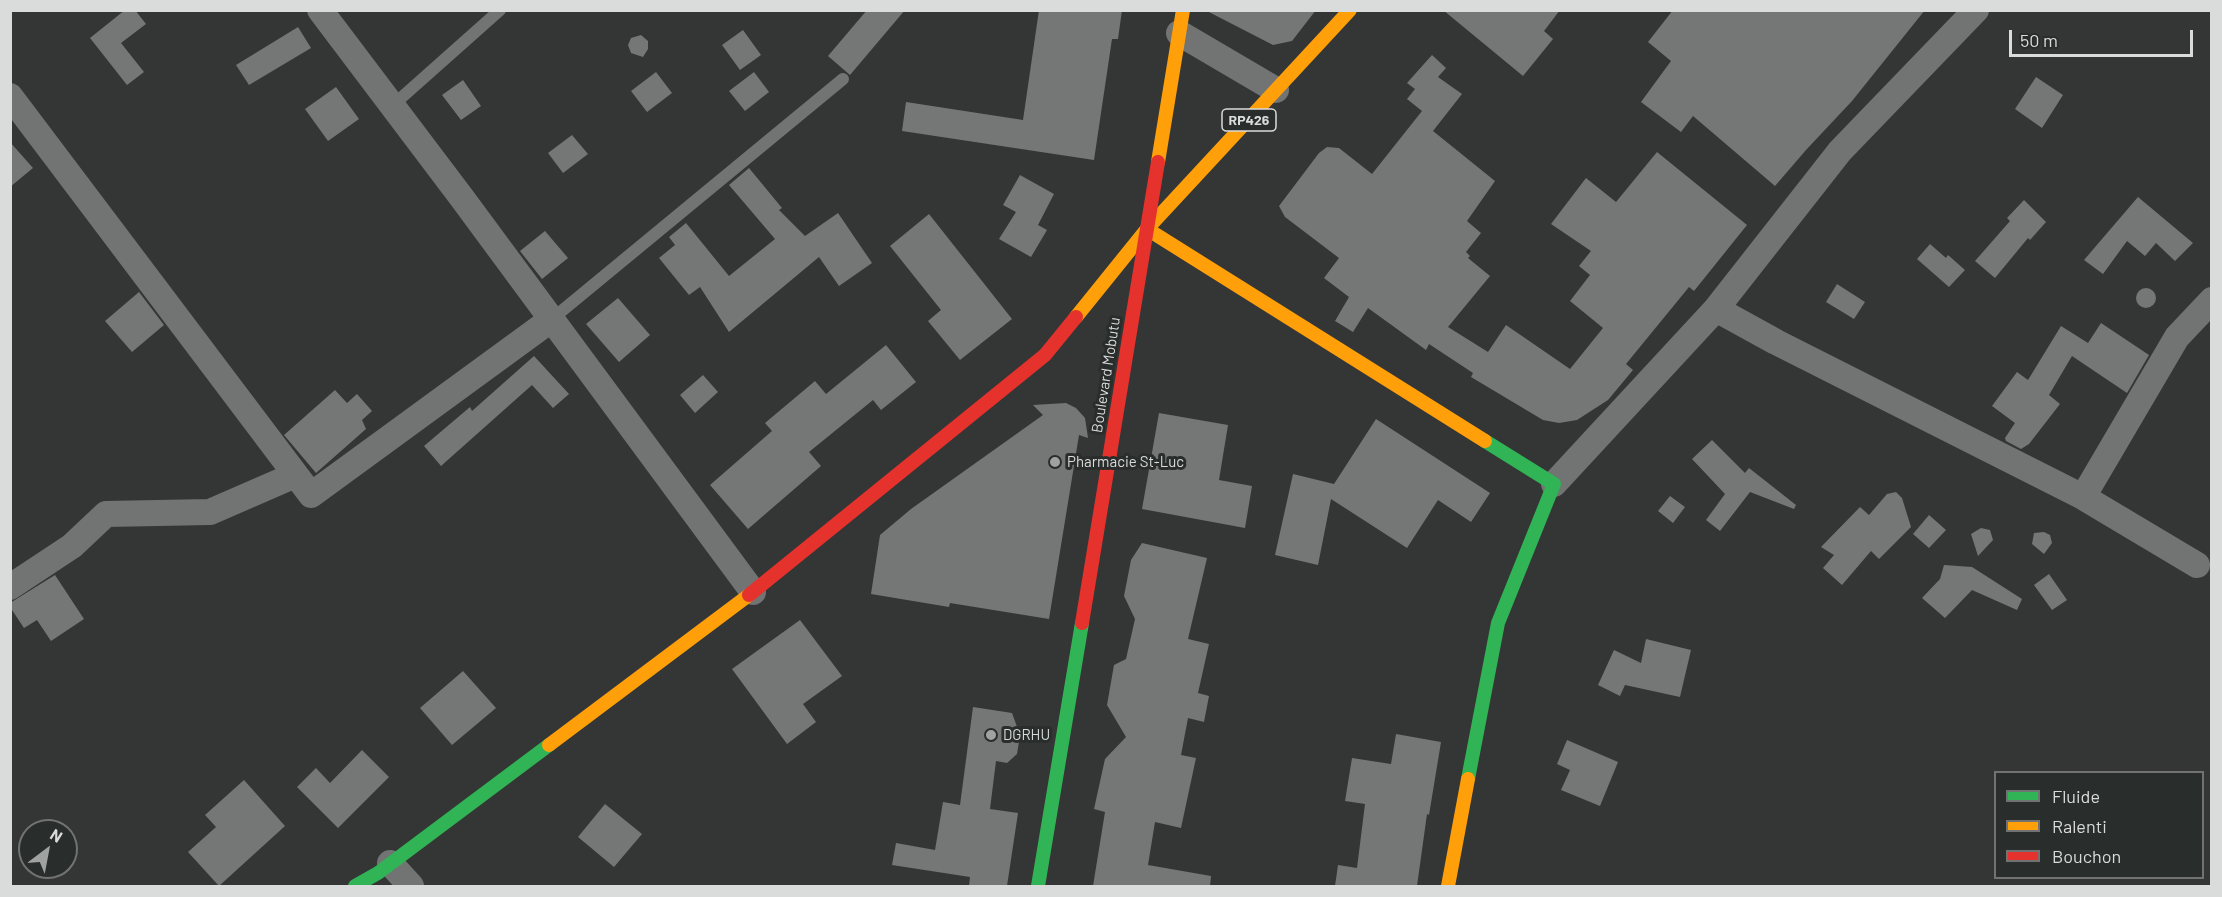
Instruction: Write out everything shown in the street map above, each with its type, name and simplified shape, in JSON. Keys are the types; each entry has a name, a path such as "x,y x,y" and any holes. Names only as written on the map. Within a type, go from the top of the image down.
{"street":[{"path":"320,10 753,592"},
{"name":"RP426","path":"1147,229 1350,10"},
{"path":"1448,886 1498,623 1554,484 1716,309 1840,151 1976,10"},
{"path":"1181,22 1276,90"},
{"name":"Boulevard Mobutu","path":"1038,886 1181,22"},
{"path":"10,96 311,495 552,319"},
{"path":"355,886 379,874 753,592 1045,355 1147,229 1554,484"},
{"path":"2083,497 2177,337 2211,300"},
{"path":"1716,309 1786,347 2083,497 2197,565"},
{"path":"10,587 72,546 106,514 210,512 295,475"},
{"path":"379,874 411,886"}],"lane":[{"path":"392,106 500,10"},
{"path":"552,319 843,79"}],"building":[{"path":"125,10 135,10 146,24 121,43 144,72 127,85 90,38"},
{"path":"867,10 905,10 850,75 828,56"},
{"path":"1039,10 1122,10 1118,39 1112,39 1094,160 902,131 906,102 1023,120"},
{"path":"1205,10 1316,10 1292,41 1273,45"},
{"path":"1443,10 1560,10 1544,31 1553,39 1523,76"},
{"path":"1673,10 1925,10 1852,101 1775,186 1693,116 1681,132 1641,102 1671,61 1648,42"},
{"path":"298,27 311,48 249,85 236,65"},
{"path":"743,30 761,55 740,70 722,45"},
{"path":"641,35 648,41 648,49 643,57 631,53 628,45 631,38"},
{"path":"1432,55 1446,68 1438,77 1462,94 1433,131 1495,181 1467,221 1481,233 1466,252 1470,256 1468,258 1490,276 1448,327 1488,352 1506,325 1570,369 1603,328 1570,301 1590,275 1579,266 1591,251 1551,224 1586,178 1616,202 1657,152 1747,225 1694,291 1689,287 1626,364 1633,370 1608,400 1577,420 1559,423 1543,420 1471,377 1473,373 1429,344 1426,350 1368,308 1353,332 1335,321 1349,297 1324,278 1339,258 1285,217 1279,206 1319,153 1327,147 1339,148 1372,174 1422,111 1407,99 1415,89 1407,83"},
{"path":"656,72 672,93 647,112 631,91"},
{"path":"754,72 769,92 745,111 729,91"},
{"path":"2036,77 2063,95 2042,128 2015,109"},
{"path":"463,80 481,106 461,120 442,95"},
{"path":"336,87 359,119 328,141 305,109"},
{"path":"572,135 588,154 563,173 548,153"},
{"path":"10,142 33,168 10,187"},
{"path":"749,168 782,208 779,210 805,236 838,213 872,263 839,286 819,257 729,332 700,287 689,295 659,258 675,245 669,237 686,223 729,276 775,239 729,185"},
{"path":"1020,175 1054,194 1038,225 1047,230 1031,257 999,239 1016,212 1003,205"},
{"path":"2138,197 2193,243 2175,261 2156,243 2145,256 2127,241 2103,274 2084,260"},
{"path":"2024,200 2046,222 2030,240 2028,238 1995,278 1975,261 2010,221 2007,218"},
{"path":"929,214 1012,319 960,360 928,321 941,310 890,246"},
{"path":"545,231 568,258 542,279 520,251"},
{"path":"1930,244 1946,258 1948,255 1965,270 1949,287 1917,259"},
{"path":"1837,284 1865,302 1854,319 1826,302"},
{"path":"2146,288 2153,291 2156,298 2153,305 2146,308 2139,305 2136,298 2139,291"},
{"path":"139,292 164,325 132,352 105,321"},
{"path":"618,298 650,335 619,362 586,324"},
{"path":"2101,323 2149,355 2127,393 2072,356 2049,395 2060,404 2029,444 2021,449 2006,441 2005,438 2015,423 1992,406 2017,372 2028,380 2061,326 2088,343"},
{"path":"886,345 916,382 881,410 873,400 809,452 821,466 748,529 710,485 772,431 765,423 815,381 826,394"},
{"path":"534,356 569,394 553,408 532,385 441,466 424,446 470,407 472,411"},
{"path":"703,375 718,392 695,413 680,395"},
{"path":"335,390 347,403 357,394 372,411 362,420 366,429 316,473 284,435"},
{"path":"1066,403 1076,408 1085,418 1088,438 1079,435 1049,619 950,603 949,607 871,594 880,535 911,509 1043,415 1033,405"},
{"path":"1159,413 1228,425 1219,480 1252,486 1245,528 1142,509"},
{"path":"1376,419 1490,493 1471,522 1438,500 1407,548 1331,499 1318,565 1275,555 1293,474 1334,484"},
{"path":"1712,440 1745,473 1749,468 1796,505 1794,509 1750,492 1720,531 1706,520 1725,494 1692,459"},
{"path":"1896,492 1902,498 1911,527 1879,559 1871,551 1842,585 1823,568 1834,555 1821,547 1860,507 1869,515 1887,494"},
{"path":"1670,496 1685,507 1673,523 1658,511"},
{"path":"1929,515 1946,530 1929,548 1913,534"},
{"path":"1981,528 1990,530 1993,540 1978,556 1971,534"},
{"path":"2044,532 2050,535 2052,543 2044,554 2032,544 2034,533"},
{"path":"1142,543 1207,558 1188,639 1209,644 1198,693 1209,696 1204,722 1188,718 1181,755 1196,758 1181,828 1155,822 1148,865 1211,876 1210,886 1093,886 1105,812 1094,809 1105,759 1126,737 1107,705 1114,665 1126,659 1135,619 1124,596 1131,560"},
{"path":"1944,565 1972,567 2022,599 2017,610 1972,590 1945,618 1922,598 1940,579"},
{"path":"2049,574 2067,600 2052,610 2034,585"},
{"path":"55,575 84,619 51,641 37,620 24,628 10,607 10,603"},
{"path":"800,620 842,676 803,704 816,722 787,744 732,669"},
{"path":"1646,639 1691,650 1680,697 1625,685 1620,696 1598,685 1614,650 1641,663"},
{"path":"463,671 496,708 452,745 420,708"},
{"path":"973,707 1012,713 1020,735 1017,754 1007,763 996,761 990,809 1018,813 1007,886 969,886 970,877 892,865 896,843 935,850 943,802 960,805"},
{"path":"1396,734 1441,742 1429,815 1427,814 1417,886 1335,886 1338,865 1357,868 1365,804 1345,801 1352,758 1391,764"},
{"path":"1567,740 1618,762 1600,806 1561,790 1570,770 1557,764"},
{"path":"362,750 389,777 338,828 297,787 316,768 330,783"},
{"path":"244,780 285,826 219,886 188,852 216,827 205,815"},
{"path":"605,804 642,834 614,867 578,837"}],"traffic: fast":[{"path":"1468,779 1498,623 1554,484 1485,441"},
{"path":"1038,886 1082,623"},
{"path":"355,886 378,873 549,745"}],"traffic: slow":[{"path":"1158,162 1183,10"},
{"path":"1147,229 1350,10"},
{"path":"1076,317 1147,229 1485,441"},
{"path":"549,745 749,595"},
{"path":"1448,886 1468,779"}],"traffic: jam":[{"path":"1082,623 1158,162"},
{"path":"749,595 1045,355 1076,317"}],"place":[{"name":"Pharmacie St-Luc","path":"1055,462"},
{"name":"DGRHU","path":"991,735"}]}
